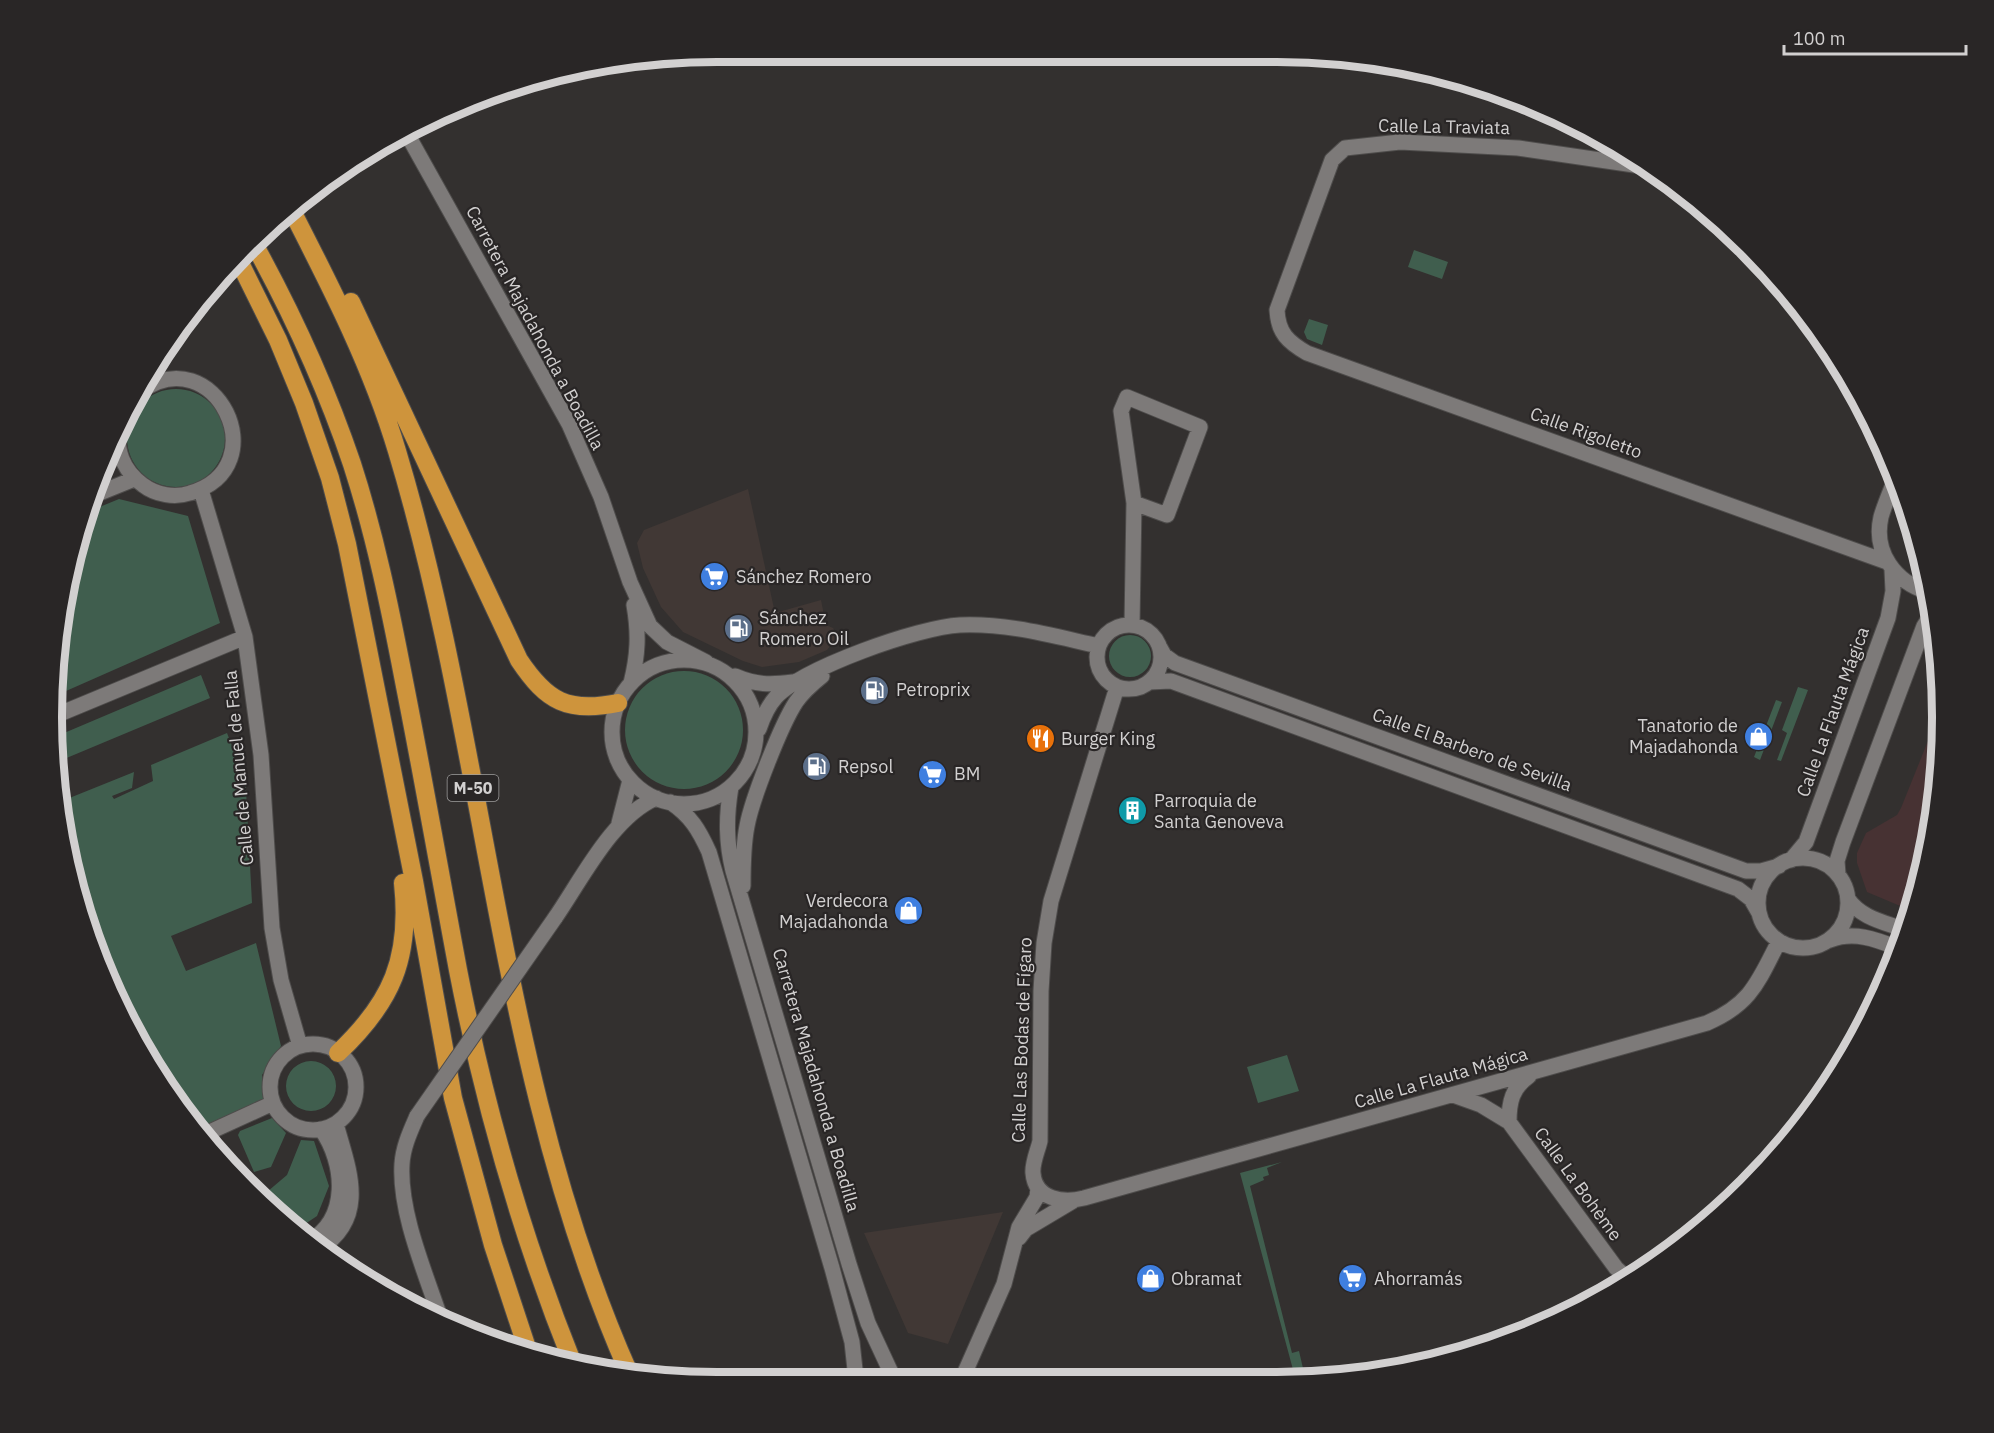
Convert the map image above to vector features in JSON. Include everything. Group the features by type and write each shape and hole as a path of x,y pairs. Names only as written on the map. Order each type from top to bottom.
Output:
{"highway":[{"path":"302,210 384,370 519,660 535,684 565,703 591,707 618,703"},
{"name":"M-50","path":"295,216 352,335 397,450 436,599 529,1069 564,1199 594,1288 626,1365"},
{"name":"M-50","path":"257,249 292,314 327,395 352,466 392,617 459,971 484,1088 513,1196 569,1354"},
{"path":"241,266 291,371 330,478 347,544 456,1110 493,1245 526,1343"},
{"path":"338,1053 366,1026 383,1001 403,949 406,912 381,721"}],"street":[{"name":"Carretera Majadahonda a Boadilla","path":"409,138 569,424 601,497 630,582 650,627 667,642 706,662"},
{"name":"Calle La Traviata","path":"1280,329 1277,310 1332,160 1345,148 1401,142 1518,148 1631,165"},
{"name":"Calle Rigoletto","path":"1280,329 1292,344 1307,353 1856,551 1890,566 1920,589"},
{"path":"118,450 134,479 148,489 165,495 183,496 201,490 216,480 230,456 233,429 228,412 217,396 193,383 166,380 152,385"},
{"path":"1132,625 1134,503 1121,411 1127,397 1200,427 1167,515 1134,503"},
{"path":"101,492 134,479"},
{"path":"1856,551 1868,549 1880,536 1881,517 1892,489"},
{"name":"Calle de Manuel de Falla","path":"201,490 245,637 261,755 272,928 282,980 300,1046"},
{"name":"Calle La Flauta Mágica","path":"1785,863 1806,842 1888,618 1893,591 1890,566 1880,536"},
{"name":"Carretera Majadahonda a Boadilla","path":"630,582 639,634 638,657 631,683"},
{"path":"1838,874 1841,849 1926,623"},
{"path":"663,800 630,780 619,762 613,743 613,722 618,703 631,683 646,670 665,662 686,659 706,662 752,684 768,686 796,681 843,660 910,636 958,625 1009,626 1099,646"},
{"path":"1149,682 1160,666 1160,646 1149,632 1132,625 1112,630 1099,646 1097,656 1102,675 1118,687 1134,689 1149,682 1171,681 1738,889 1751,899 1770,934 1779,941 1803,948 1845,934 1873,938 1891,945"},
{"path":"62,713 245,637"},
{"name":"Calle El Barbero de Sevilla","path":"1160,646 1164,655 1175,663 1746,871 1761,871 1785,863"},
{"path":"742,901 747,823 789,712 808,687 843,660"},
{"path":"726,672 744,690 754,711 757,735"},
{"path":"438,1309 409,1218 402,1183 402,1163 407,1139 417,1116 617,827 641,804 663,800 692,803 713,798 731,787 744,772 753,754 765,711 777,696 796,681"},
{"name":"Calle Las Bodas de Fígaro","path":"965,1372 1004,1284 1018,1227 1037,1197 1038,1188 1033,1171 1040,1141 1044,943 1052,901 1118,687"},
{"path":"617,827 630,780"},
{"name":"Carretera Majadahonda a Boadilla","path":"731,787 726,815 727,846 742,901 849,1264 868,1323 891,1372"},
{"name":"Carretera Majadahonda a Boadilla","path":"663,800 686,813 697,826 709,852 832,1269 852,1342 855,1372"},
{"path":"1759,913 1762,886 1768,875 1785,863 1816,860 1838,874 1845,886 1848,899 1855,909 1898,927"},
{"path":"1828,941 1844,923 1848,899"},
{"name":"Calle La Flauta Mágica","path":"1076,1200 1707,1023 1731,1013 1755,988 1779,941"},
{"path":"314,1044 338,1053 348,1063 354,1075 356,1089 349,1108 336,1124 321,1130 296,1127 287,1122 275,1106 270,1092 271,1077 277,1064 287,1053 300,1046 314,1044"},
{"name":"Calle La Bohème","path":"1509,1122 1509,1102 1518,1084 1534,1072"},
{"name":"Calle La Bohème","path":"1454,1095 1481,1105 1509,1122 1619,1275"},
{"path":"212,1133 275,1106"},
{"path":"327,1242 340,1230 352,1199 348,1160 336,1124"},
{"path":"316,1234 329,1222 338,1201 340,1186 338,1164 321,1130"},
{"path":"1038,1188 1046,1196 1060,1201 1076,1200"},
{"name":"Calle Las Bodas de Fígaro","path":"1015,1244 1026,1229 1076,1200"}],"shaded area":[{"path":"748,489 775,613 821,600 826,625 833,628 838,636 827,650 799,662 762,667 743,661 683,632 661,607 643,568 637,543 644,530"},
{"path":"1932,732 1927,802 1920,844 1904,907 1867,892 1857,863 1857,853 1866,833 1897,815"},
{"path":"1003,1212 948,1344 908,1333 864,1233"}],"green space":[{"path":"1414,250 1448,262 1442,279 1408,267"},
{"path":"1309,319 1328,325 1322,345 1307,339 1304,332"},
{"path":"176,389 195,392 211,403 222,419 224,428 222,457 211,473 195,484 176,487 157,484 141,473 130,457 128,429 142,402 157,392"},
{"path":"119,499 188,516 220,623 63,693 67,631 74,589 95,509"},
{"path":"1130,635 1138,636 1145,641 1150,648 1150,664 1145,671 1138,676 1130,677 1122,676 1115,671 1110,664 1109,656 1110,648 1115,641 1122,636"},
{"path":"684,671 707,675 726,688 739,707 743,730 739,753 726,772 707,785 684,789 661,785 642,772 629,753 625,730 629,707 642,688 661,675"},
{"path":"201,675 210,698 63,759 62,734"},
{"path":"1798,687 1808,690 1781,761 1777,760 1787,733 1782,730"},
{"path":"1776,700 1782,702 1760,760 1754,757"},
{"path":"227,733 232,746 236,744 244,752 252,903 171,936 186,971 256,943 281,1046 262,1075 264,1103 207,1127 149,1044 111,967 84,886 67,802 67,799 134,772 132,788 112,796 114,799 153,781 151,765"},
{"path":"1287,1055 1299,1091 1258,1103 1247,1067"},
{"path":"316,1061 329,1068 335,1076 335,1096 329,1104 321,1110 306,1111 293,1104 287,1096 286,1081 293,1068 301,1062"},
{"path":"272,1118 286,1133 271,1167 254,1172 238,1135 240,1131"},
{"path":"301,1140 314,1141 329,1186 317,1216 304,1225 267,1192 287,1175"},
{"path":"1282,1162 1267,1168 1269,1175 1263,1177 1264,1180 1250,1186 1292,1353 1299,1351 1304,1371 1293,1371 1240,1173"}],"place":[{"name":"Sánchez Romero","path":"715,577"},
{"name":"Sánchez Romero Oil","path":"738,628"},
{"name":"Petroprix","path":"875,690"},
{"name":"Tanatorio de Majadahonda","path":"1759,736"},
{"name":"Burger King","path":"1040,739"},
{"name":"Repsol","path":"817,767"},
{"name":"BM","path":"933,774"},
{"name":"Parroquia de Santa Genoveva","path":"1133,811"},
{"name":"Verdecora Majadahonda","path":"909,911"},
{"name":"Obramat","path":"1150,1279"},
{"name":"Ahorramás","path":"1353,1279"}]}
